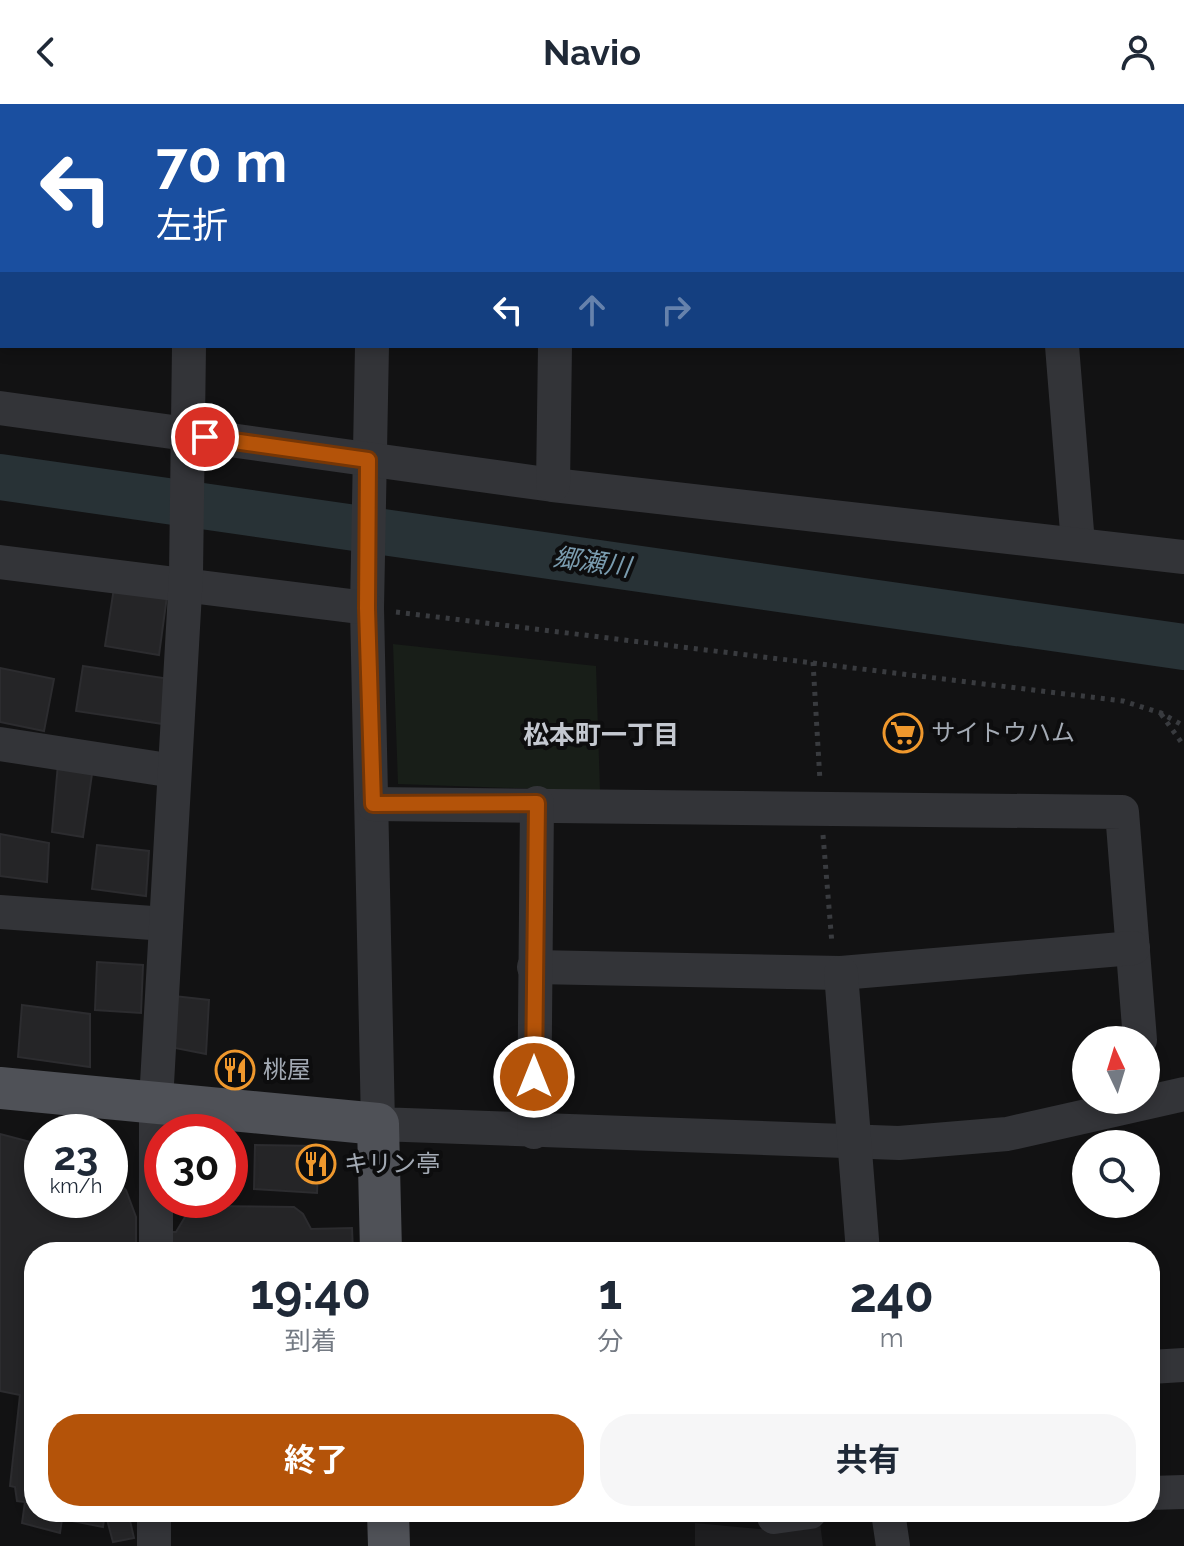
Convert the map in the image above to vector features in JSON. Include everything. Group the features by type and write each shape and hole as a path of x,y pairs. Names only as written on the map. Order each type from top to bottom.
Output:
{"main road":[{"path":"0,1088 378,1124 381,1242"},
{"path":"388,1522 389,1546"}],"street":[{"path":"156,1242 156,1101 185,581 189,348"},
{"path":"372,348 367,608 378,1124 899,1143 1007,1134 1093,1114"},
{"path":"553,485 555,348"},
{"path":"1062,348 1078,544"},
{"path":"0,408 188,440 1184,557"},
{"path":"0,562 185,581 367,608"},
{"path":"0,744 174,771"},
{"path":"373,804 537,803 1122,812 1139,1026"},
{"path":"534,1132 537,803"},
{"path":"0,912 166,924"},
{"path":"534,967 838,972 1133,948"},
{"path":"838,972 862,1242"},
{"path":"1160,1099 1184,1094"},
{"path":"1160,1366 1184,1365"},
{"path":"1160,1493 1184,1492"},
{"path":"154,1522 154,1546"},
{"path":"889,1522 893,1546"}],"path":[{"path":"367,608 1123,701 1161,713 1184,726"},
{"path":"813,662 821,807 838,972"},
{"path":"1161,713 1184,746"}],"shaded area":[{"path":"393,644 596,666 600,791 398,784"},
{"path":"695,1523 759,1529 820,1523 823,1546 695,1546"}],"building":[{"path":"114,588 167,596 159,655 105,646"},
{"path":"83,666 170,679 163,724 76,711"},
{"path":"0,668 54,679 44,731 0,722"},
{"path":"58,764 93,767 83,837 52,832"},
{"path":"0,834 49,843 47,882 0,876"},
{"path":"97,845 149,851 146,896 92,889"},
{"path":"97,962 143,965 141,1013 95,1010"},
{"path":"174,996 209,1000 206,1054 175,1048"},
{"path":"22,1005 90,1014 90,1067 18,1057"},
{"path":"0,1134 24,1140 24,1218 128,1218 128,1195 136,1217 136,1242 24,1242 24,1502 17,1501 15,1487 10,1486 20,1395 0,1391"},
{"path":"255,1145 319,1146 317,1193 254,1189"},
{"path":"248,1207 294,1207 303,1214 311,1229 352,1228 353,1242 160,1242 160,1232 176,1232 184,1218 248,1218"},
{"path":"24,1509 24,1522 62,1522 60,1533 22,1523"},
{"path":"77,1522 104,1522 103,1527"},
{"path":"108,1522 130,1522 134,1538 113,1542"}],"waterway":[{"name":"郷瀬川","path":"0,477 1184,647"}],"place":[{"name":"サイトウハム","path":"903,733"},
{"name":"桃屋","path":"235,1070"},
{"name":"キリン亭","path":"316,1164"}],"district":[{"name":"松本町一丁目","path":"601,735"}],"route":[{"path":"205,437 368,460 367,608 373,804 537,803 534,1077"}]}
